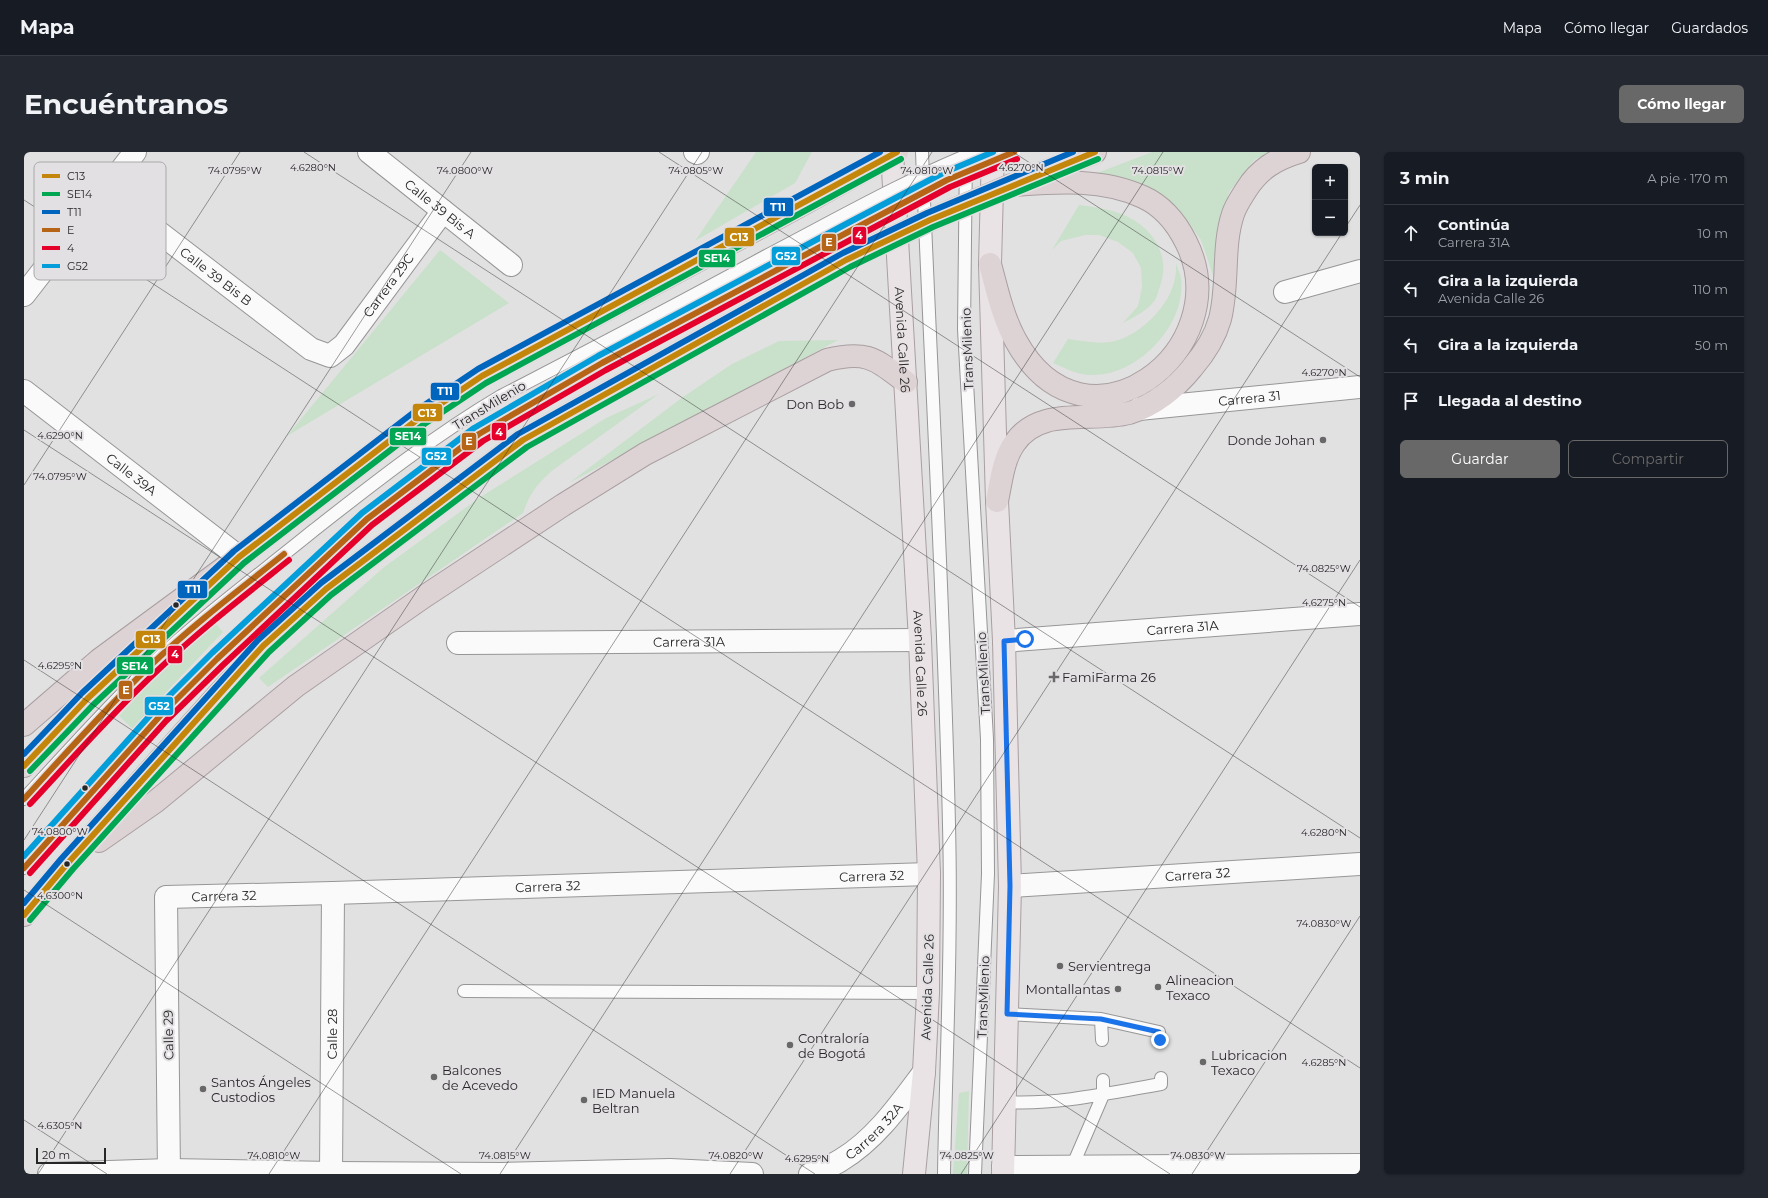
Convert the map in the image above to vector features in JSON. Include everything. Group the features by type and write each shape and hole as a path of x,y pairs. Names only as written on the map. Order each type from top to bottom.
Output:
{"highway":[{"path":"24,725 64,688 99,660 239,557 418,419 482,376 794,209 897,152"},
{"path":"24,915 67,864 216,697 269,641 326,589 523,440 846,260 930,220 1095,152"},
{"path":"997,501 1004,467 1010,450 1022,433 1031,426 1049,420 1121,414 1139,409 1159,398 1176,385 1193,367 1209,344 1220,320 1223,303 1229,230 1239,201 1250,184 1266,167 1281,158 1298,152"},
{"path":"990,264 1006,318 1016,342 1038,371 1058,387 1066,392 1086,397 1109,396 1131,389 1143,383 1168,362 1186,335 1196,304 1197,279 1189,248 1180,230 1166,212 1155,204 1132,192 1109,186 1061,182 1012,185"},
{"path":"67,864 155,802 296,686 424,596 563,505 645,454 827,360 848,355 863,356 882,364 906,382"},
{"path":"24,766 98,688 239,557"}],"main road":[{"name":"Avenida Calle 26","path":"892,152 920,640 929,874 928,993 924,1072 914,1174"},
{"path":"993,152 990,264 997,501 1004,641 1010,886 1003,1171"}],"street":[{"path":"127,162 135,152"},
{"name":"Calle 39 Bis A","path":"369,152 511,265"},
{"name":"Carrera 29C","path":"330,356 344,345 443,211"},
{"name":"Calle 39 Bis B","path":"166,238 311,349 330,356"},
{"path":"1285,292 1360,270"},
{"path":"24,295 36,280"},
{"name":"Carrera 31","path":"1139,409 1360,387"},
{"name":"Calle 39A","path":"24,391 239,557"},
{"name":"Carrera 31A","path":"1004,641 1360,614"},
{"name":"Carrera 31A","path":"458,644 920,640"},
{"name":"Carrera 32","path":"1010,886 1360,864"},
{"name":"Carrera 32","path":"166,897 929,874"},
{"name":"Calle 28","path":"331,1174 333,893"},
{"name":"Calle 29","path":"166,897 169,1172"},
{"name":"Carrera 32A","path":"810,1174 840,1161 865,1143 895,1110 924,1072"},
{"path":"1003,1171 1072,1167 1360,1165"},
{"path":"49,1174 169,1172 331,1174 670,1172 752,1174"}],"lane":[{"path":"922,152 943,625 949,827 949,1017 944,1174"},
{"name":"TransMilenio","path":"966,152 964,330 987,747 988,874 975,1174"},
{"name":"TransMilenio","path":"24,798 107,708 152,664 202,620 360,494 466,416 500,396 627,331 877,197 942,165 975,152"},
{"name":"TransMilenio","path":"24,868 160,716 217,659 366,520 479,434 602,363 940,184 1014,152"},
{"path":"464,991 928,993"},
{"path":"1007,1014 1101,1019 1159,1032 1160,1040"},
{"path":"1101,1019 1102,1040"},
{"path":"1005,1102 1024,1103 1103,1095 1161,1084 1161,1078"},
{"path":"1072,1167 1103,1095 1103,1080"},
{"path":"940,1174 944,1152"}],"green space":[{"path":"756,152 812,152 795,183 695,241"},
{"path":"1152,152 1272,152 1254,160 1229,192 1219,232 1214,278 1201,240 1188,222 1168,203 1092,175"},
{"path":"1079,205 1113,211 1135,221 1152,236 1162,255 1162,277 1156,299 1144,311 1123,323 1138,306 1142,287 1141,268 1133,253 1118,242 1099,235 1085,235 1061,241 1052,250"},
{"path":"440,250 509,303 287,436"},
{"path":"1176,263 1181,278 1181,296 1176,313 1167,330 1156,345 1141,358 1125,367 1108,373 1091,375 1076,373 1053,363 1068,339 1104,343 1115,341 1135,332 1144,325 1161,308 1167,299 1175,278"},
{"path":"838,340 569,483 683,397 732,364 779,341"},
{"path":"659,394 553,470 535,489 528,500 523,513 268,687 259,678 383,568 479,498 606,418"},
{"path":"216,624 223,632 171,687 134,730 119,716 159,672"},
{"path":"969,1091 967,1174 953,1174 959,1093"}],"transit line":[{"name":"T11","path":"24,754 82,693 234,551 414,412 478,369 880,152"},
{"name":"C13","path":"24,766 87,699 239,557 418,419 482,376 897,152"},
{"name":"G52","path":"24,856 154,711 212,653 362,513 474,428 598,356 846,224 943,173 993,152"},
{"name":"E","path":"24,868 160,716 217,659 367,519 479,434 602,363 850,231 947,180 1014,152"},
{"name":"T11","path":"24,903 61,859 258,640 321,583 518,434 843,253 927,213 1073,152"},
{"name":"C13","path":"24,915 67,864 263,646 326,589 523,440 846,260 930,220 1095,152"},
{"name":"SE14","path":"30,771 93,705 244,563 423,425 486,383 901,159"},
{"name":"4","path":"30,873 166,721 223,665 372,525 483,441 606,370 950,187 1017,159"},
{"name":"SE14","path":"30,920 73,869 269,652 331,595 527,447 850,267 933,227 1098,159"},
{"name":"E","path":"24,799 71,747 151,665 233,594 284,554"},
{"name":"4","path":"30,804 141,686 206,628 289,560"}],"place":[{"name":"Don Bob","path":"852,404"},
{"name":"Donde Johan","path":"1323,440"},
{"name":"FamiFarma 26","path":"1054,677"},
{"name":"Servientrega","path":"1060,966"},
{"name":"Alineacion Texaco","path":"1158,987"},
{"name":"Montallantas","path":"1118,989"},
{"name":"Contraloría de Bogotá","path":"790,1045"},
{"name":"Lubricacion Texaco","path":"1203,1062"},
{"name":"Balcones de Acevedo","path":"434,1077"},
{"name":"Santos Ángeles Custodios","path":"203,1089"},
{"name":"IED Manuela Beltran","path":"584,1100"}],"route":[{"path":"1025,639 1004,641 1010,886 1007,1014 1101,1019 1159,1032 1160,1040"}]}
